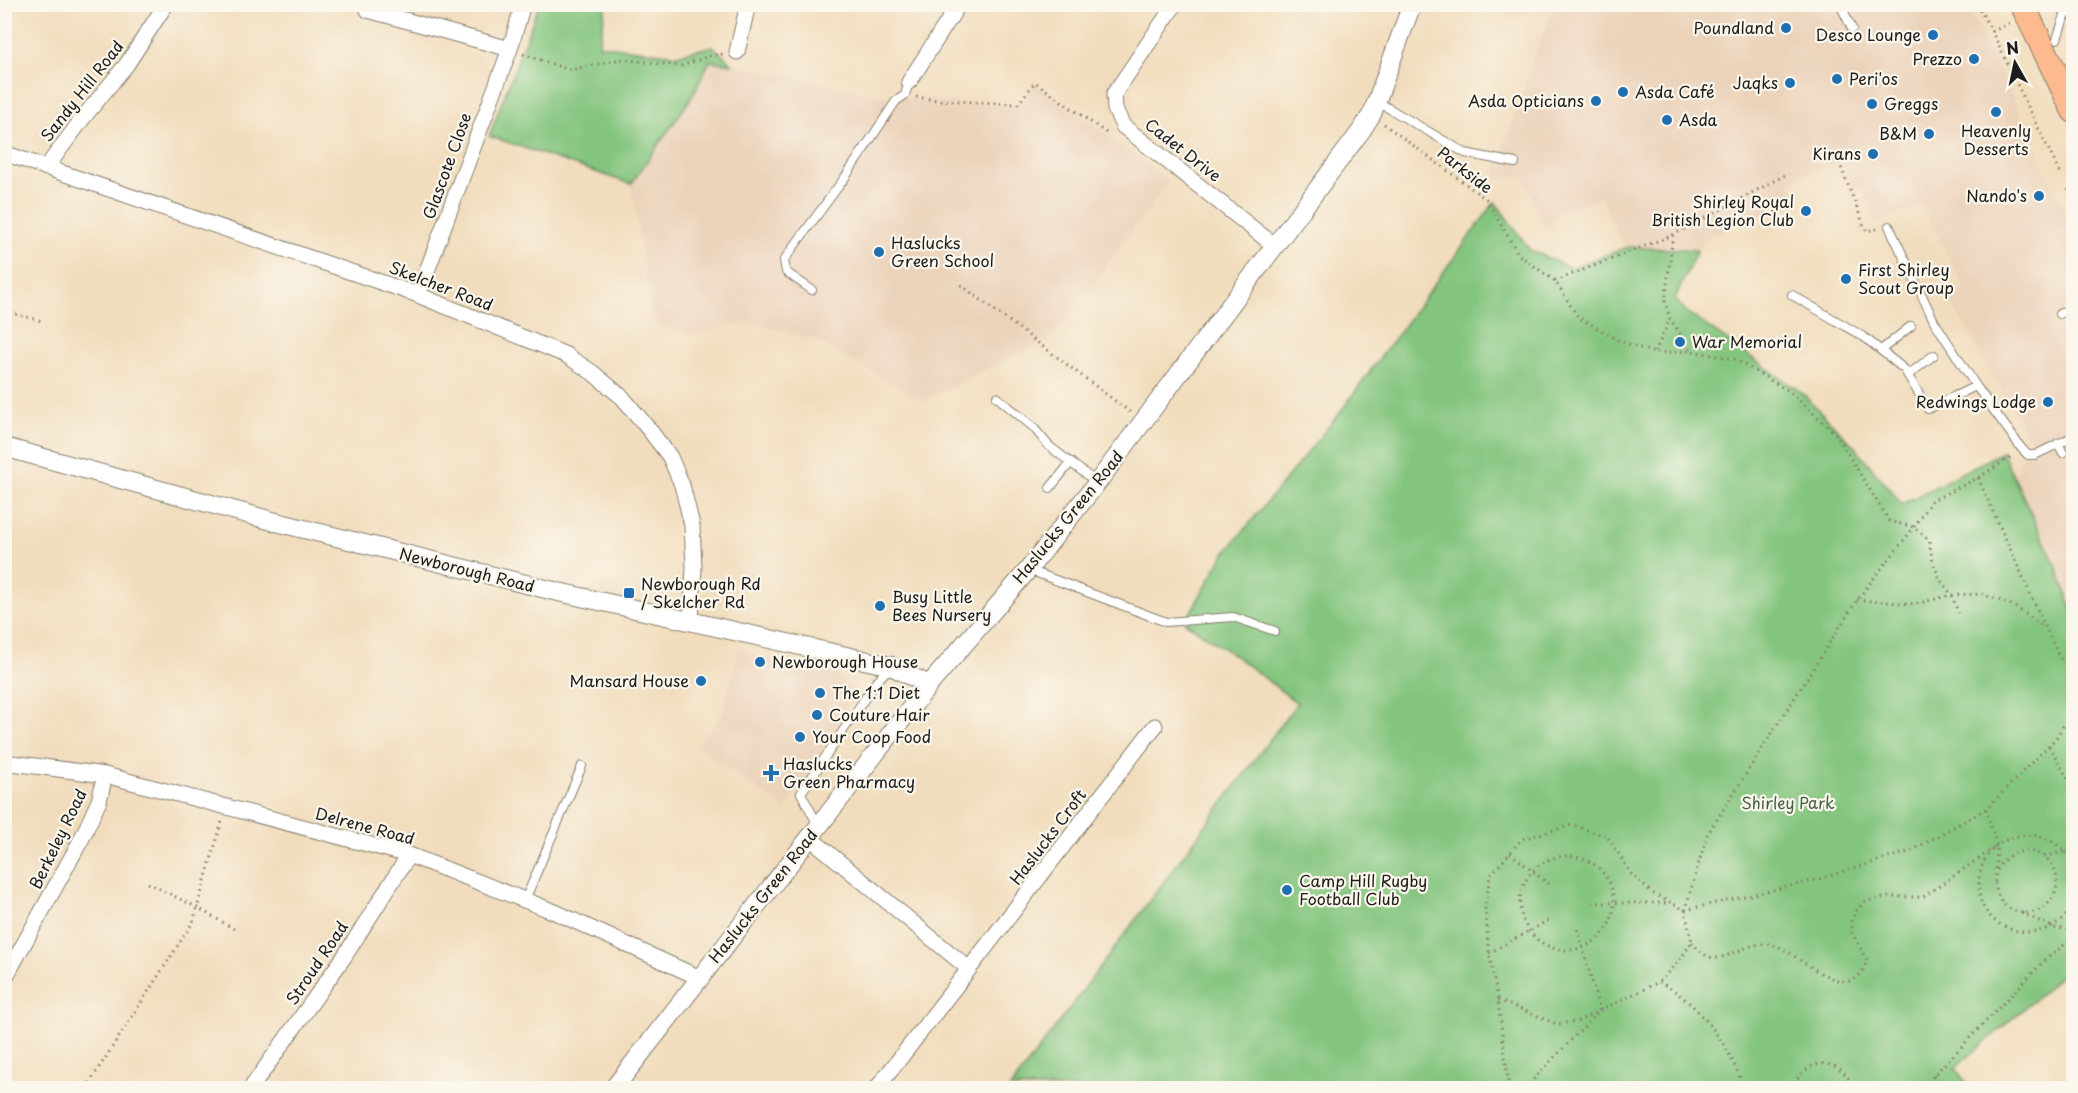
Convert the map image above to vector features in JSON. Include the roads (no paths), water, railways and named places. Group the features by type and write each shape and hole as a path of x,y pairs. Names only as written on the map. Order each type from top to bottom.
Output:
{"highway":[{"path":"2022,4 2073,111"},
{"path":"2040,4 2073,74"}],"street":[{"name":"Sandy Hill Road","path":"46,168 127,64 166,4"},
{"name":"Glascote Close","path":"418,295 510,49 523,4"},
{"path":"737,52 748,4"},
{"path":"907,89 959,4"},
{"name":"Cadet Drive","path":"1175,4 1114,94 1115,109 1124,126 1275,246"},
{"name":"Haslucks Green Road","path":"614,1089 929,685 1028,570 1097,483 1275,246 1374,108 1412,4"},
{"path":"368,10 510,49"},
{"name":"Skelcher Road","path":"4,153 418,295 566,355 593,373 623,398 670,457 682,485 692,525 694,556 691,620"},
{"name":"Newborough Road","path":"4,447 276,522 554,591 891,666 929,685"},
{"name":"Haslucks Croft","path":"877,1089 1155,726"},
{"name":"Delrene Road","path":"4,762 105,775 409,855 555,912 700,978"},
{"name":"Berkeley Road","path":"4,980 81,840 99,801 105,775"},
{"path":"813,831 969,969"},
{"name":"Stroud Road","path":"251,1089 344,957 409,855"}],"lane":[{"path":"1840,4 1852,29"},
{"path":"2057,39 2068,5"},
{"path":"2068,5 2073,18"},
{"path":"812,290 786,272 784,260 846,176 896,100 907,89"},
{"path":"1374,108 1465,153 1515,163"},
{"path":"1889,226 1934,321 1976,386 2022,449 2028,454 2035,454 2073,436"},
{"path":"1792,295 1864,336 1905,369 1928,409 1976,386"},
{"path":"2059,314 2073,307"},
{"path":"1881,350 1911,326"},
{"path":"1908,375 1934,355"},
{"path":"997,397 1033,427 1049,446 1097,483"},
{"path":"2058,443 2063,453"},
{"path":"1050,488 1071,462"},
{"path":"1028,570 1166,622 1233,617 1275,631"},
{"path":"813,831 801,793 876,682 891,666"},
{"path":"525,900 582,766"}],"place":[{"name":"Poundland","path":"1786,28"},
{"name":"Desco Lounge","path":"1933,35"},
{"name":"Prezzo","path":"1974,59"},
{"name":"Peri'os","path":"1837,79"},
{"name":"Jaqks","path":"1790,83"},
{"name":"Asda Café","path":"1623,92"},
{"name":"Asda Opticians","path":"1596,101"},
{"name":"Greggs","path":"1872,104"},
{"name":"Heavenly Desserts","path":"1996,112"},
{"name":"Asda","path":"1667,120"},
{"name":"B&M","path":"1929,134"},
{"name":"Kirans","path":"1873,154"},
{"name":"Nando's","path":"2039,196"},
{"name":"Shirley Royal British Legion Club","path":"1806,211"},
{"name":"Haslucks Green School","path":"879,252"},
{"name":"First Shirley Scout Group","path":"1846,279"},
{"name":"War Memorial","path":"1680,342"},
{"name":"Redwings Lodge","path":"2048,402"},
{"name":"Newborough Rd / Skelcher Rd","path":"629,593"},
{"name":"Busy Little Bees Nursery","path":"880,606"},
{"name":"Newborough House","path":"760,662"},
{"name":"Mansard House","path":"701,681"},
{"name":"The 1:1 Diet","path":"820,693"},
{"name":"Couture Hair","path":"817,715"},
{"name":"Your Coop Food","path":"800,737"},
{"name":"Haslucks Green Pharmacy","path":"771,773"},
{"name":"Camp Hill Rugby Football Club","path":"1287,890"}],"park label":[{"name":"Shirley Park","path":"1788,803"}]}
